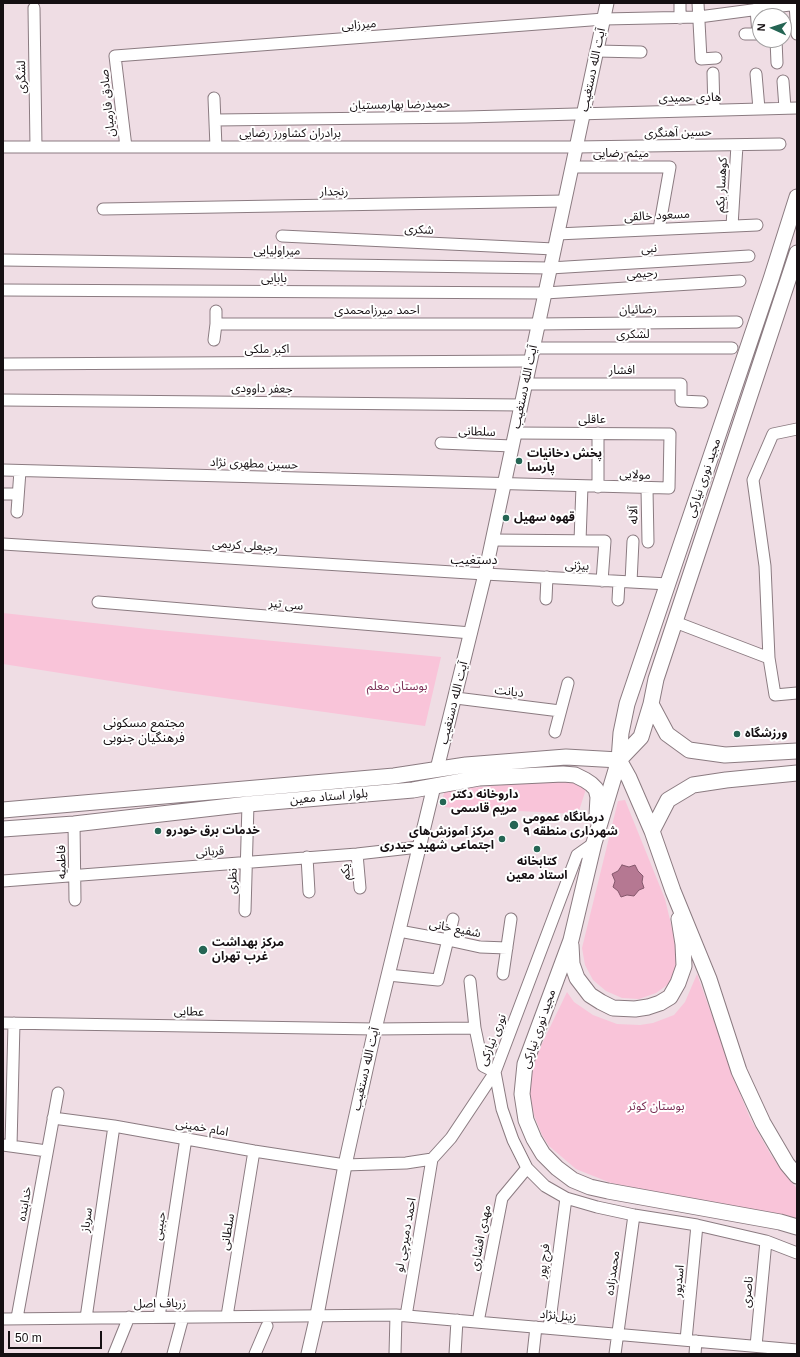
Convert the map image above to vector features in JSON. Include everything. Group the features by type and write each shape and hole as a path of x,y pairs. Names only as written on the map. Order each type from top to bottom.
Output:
{"main road":[{"name":"مجید نوری نیارکی","path":"797,197 771,279 627,704 621,733 619,760 594,843 570,940 525,1064 522,1094 526,1120 534,1139 544,1154 557,1168 573,1180 590,1186 640,1197 780,1222 797,1227"},
{"name":"مجید نوری نیارکی","path":"619,760 641,737 651,704 656,679 797,253"},
{"path":"651,704 666,734 688,750 724,755 797,751"},
{"path":"724,755 723,764 726,780"},
{"name":"بلوار استاد معین","path":"3,810 394,776 466,765 566,757 619,760"},
{"path":"619,760 629,778 652,831 673,891 709,979 739,1071 762,1123 787,1164 797,1176"},
{"name":"بلوار استاد معین","path":"3,829 74,824 248,804 401,792 479,778 563,774 575,775 591,784 596,789 598,806 594,843"},
{"path":"652,831 668,800 693,785 726,780 797,774"},
{"path":"570,940 572,964 577,978 590,994 601,1002 613,1008 635,1009 660,1003 670,996 678,983 684,966 683,944 673,891"}],"street":[{"name":"آیت الله دستغیب","path":"437,769 456,698 485,574 607,3"},
{"path":"680,3 680,18"},
{"path":"698,3 701,59 716,58"},
{"name":"میرزایی","path":"785,8 796,4"},
{"path":"796,4 797,34"},
{"name":"لشگری","path":"34,8 36,147"},
{"name":"میرزایی","path":"115,56 604,19 699,17 750,8"},
{"path":"745,34 758,34 750,8"},
{"path":"776,48 777,63"},
{"path":"597,51 641,52"},
{"name":"صادق فارمیان","path":"115,56 126,147"},
{"path":"713,73 714,110"},
{"path":"756,74 759,109"},
{"path":"783,81 785,108"},
{"path":"214,98 216,147"},
{"name":"هادی حمیدی","path":"583,114 797,108"},
{"name":"حمیدرضا بهارمستیان","path":"216,120 583,114"},
{"name":"حسین آهنگری","path":"576,147 780,144"},
{"name":"کوهسار یکم","path":"732,226 737,145"},
{"name":"برادران کشاورز رضایی","path":"3,147 576,147"},
{"name":"میثم رضایی","path":"572,167 670,167 659,229"},
{"name":"رنجدار","path":"103,209 565,201"},
{"name":"مسعود خالقی","path":"557,234 757,225"},
{"name":"شکری","path":"282,236 554,249"},
{"name":"نبی","path":"550,268 750,256"},
{"name":"میراولیایی","path":"3,260 550,268"},
{"name":"رحیمی","path":"545,293 740,281"},
{"name":"بابایی","path":"3,290 545,293"},
{"path":"214,340 216,311"},
{"name":"رضائیان","path":"538,324 737,322"},
{"name":"احمد میرزامحمدی","path":"216,324 538,324"},
{"name":"لشکری","path":"533,348 732,348"},
{"name":"اکبر ملکی","path":"3,364 530,361"},
{"name":"افشار","path":"525,384 681,384 681,401 702,402"},
{"name":"جعفر داوودی","path":"3,400 521,405"},
{"path":"797,429 773,434 753,480 765,566 769,658 775,695 797,693"},
{"name":"عاقلی","path":"515,433 670,434 669,488"},
{"path":"598,433 598,487"},
{"name":"سلطانی","path":"441,443 512,446"},
{"name":"حسین مطهری نژاد","path":"3,470 504,484"},
{"path":"17,512 20,471"},
{"name":"مولایی","path":"504,484 647,489 669,488"},
{"path":"580,541 582,486"},
{"name":"آلاله","path":"647,489 648,542"},
{"path":"3,494 18,494"},
{"path":"492,540 605,541 602,581"},
{"path":"631,582 633,541"},
{"name":"رجبعلی کریمی","path":"3,544 485,574"},
{"name":"بیژنی","path":"485,574 668,584"},
{"path":"546,599 547,577"},
{"path":"618,600 619,582"},
{"name":"سی تیر","path":"98,602 471,633"},
{"path":"675,622 769,658"},
{"path":"554,732 568,683"},
{"name":"دیانت","path":"456,698 560,711"},
{"name":"آیت الله دستغیب","path":"308,1354 317,1315 345,1165 375,1029 434,786"},
{"name":"نظری","path":"245,911 248,804"},
{"name":"فاطمیه","path":"74,824 76,876 75,900"},
{"name":"نوری نیارکی","path":"432,1159 451,1138 495,1072 577,855 594,843"},
{"name":"قربانی","path":"3,881 357,854 419,847"},
{"name":"یکم","path":"357,854 360,888"},
{"path":"308,857 309,892"},
{"path":"388,975 438,980 452,919"},
{"path":"502,974 511,919"},
{"name":"شفیع خانی","path":"398,931 448,940 480,948 507,948"},
{"path":"470,981 475,1028 483,1066 495,1072 502,1109 513,1140 527,1168 545,1186 566,1198 597,1207 634,1215 697,1225 766,1241 797,1253"},
{"path":"9,1023 7,1145 47,1151"},
{"name":"عطایی","path":"9,1023 375,1029 475,1028"},
{"name":"خدابنده","path":"17,1318 58,1093"},
{"name":"امام خمینی","path":"54,1118 114,1126 254,1151 345,1165"},
{"name":"سرباز","path":"86,1318 114,1126"},
{"name":"حبیبی","path":"159,1317 186,1138"},
{"name":"سلطانی","path":"227,1316 254,1151"},
{"path":"345,1165 406,1163 432,1159"},
{"name":"احمد دمیرچی لو","path":"394,1354 432,1159"},
{"name":"مهدی افشاری","path":"478,1322 502,1198 527,1168"},
{"name":"فرج پور","path":"549,1328 566,1198"},
{"name":"محمدزاده","path":"615,1354 634,1215"},
{"name":"اسدپور","path":"695,1354 691,1341 697,1225"},
{"name":"ناصری","path":"756,1346 766,1241"},
{"name":"زرباف اصل","path":"3,1319 317,1315"},
{"name":"زینل‌نژاد","path":"317,1315 401,1315 797,1350"},
{"path":"114,1354 129,1317"},
{"path":"173,1354 183,1317"},
{"path":"455,1354 457,1320"},
{"path":"255,1354 267,1326"},
{"path":"533,1354 536,1327"}],"green space":[{"name":"بوستان معلم","path":"3,613 148,629 441,657 425,726 174,691 3,664"},
{"path":"574,779 586,789 578,814 440,807 445,790"},
{"path":"625,800 665,899 675,941 676,970 670,983 656,993 639,999 622,998 606,991 593,980 585,965 582,948 618,801"},
{"name":"بوستان کوثر","path":"697,974 750,1118 771,1155 797,1189 797,1223 698,1200 611,1183 576,1169 549,1146 542,1135 534,1115 531,1101 529,1088 530,1072 567,992 574,1002 593,1015 617,1024 640,1025 653,1023 674,1015 685,1002"}],"shaded area":[{"path":"622,865 629,867 635,865 643,876 642,882 644,888 639,890 634,896 627,895 621,897 618,891 613,887 615,881 612,874 618,871"}],"place":[{"name":"پخش دخانیات پارسا","path":"519,461"},
{"name":"قهوه سهیل","path":"506,518"},
{"name":"ورزشگاه","path":"737,734"},
{"name":"داروخانه دکتر مریم قاسمی","path":"443,802"},
{"name":"درمانگاه عمومی شهرداری منطقه ۹","path":"514,825"},
{"name":"خدمات برق خودرو","path":"158,831"},
{"name":"مرکز آموزش‌های اجتماعی شهید حیدری","path":"502,839"},
{"name":"کتابخانه استاد معین","path":"537,849"},
{"name":"مرکز بهداشت غرب تهران","path":"203,950"}],"district":[{"name":"دستغیب","path":"474,560"},
{"name":"مجتمع مسکونی فرهنگیان جنوبی","path":"144,730"}]}
